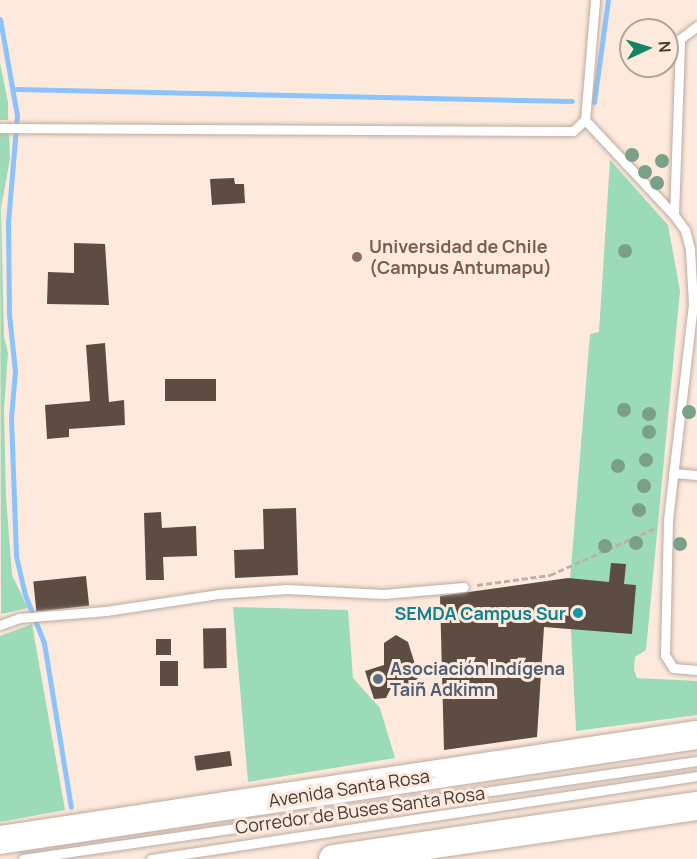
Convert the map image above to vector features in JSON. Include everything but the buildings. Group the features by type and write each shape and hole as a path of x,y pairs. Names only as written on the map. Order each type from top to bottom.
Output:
{"main road":[{"name":"Avenida Santa Rosa","path":"0,840 697,735"},
{"path":"333,859 464,846 697,806"}],"lane":[{"path":"0,129 573,131 585,120 595,0"},
{"path":"674,214 680,39 697,26"},
{"path":"585,120 656,200 674,214 685,230 690,249 693,304 668,521 665,655 674,668 697,670"},
{"path":"673,473 697,475"},
{"path":"0,625 19,618 44,617 229,593 287,589 382,594 464,587"},
{"name":"Corredor de Buses Santa Rosa","path":"23,859 697,760"},
{"name":"Corredor de Buses Santa Rosa","path":"151,859 697,776"}],"path":[{"path":"464,587 550,575 610,551 668,521"}],"green space":[{"path":"0,63 8,102 8,120 0,120"},
{"path":"0,134 9,134 10,159 1,208 4,337 8,353 4,409 6,497 12,575 28,608 1,614"},
{"path":"610,160 668,225 680,291 646,650 635,657 634,670 637,678 697,681 697,715 576,731 569,592 590,334 599,332"},
{"path":"233,607 348,610 353,678 380,708 395,758 248,782"},
{"path":"32,624 65,810 0,822 0,636"}],"waterway":[{"path":"594,102 608,0"},
{"path":"0,19 17,115 8,222 9,314 15,371 11,418 16,556 24,592 44,643 71,807"},
{"path":"16,89 572,101"}],"place":[{"name":"Universidad de Chile (Campus Antumapu)","path":"357,257"},
{"name":"SEMDA Campus Sur","path":"578,613"},
{"name":"Asociación Indígena Taiñ Adkimn","path":"378,679"}]}
